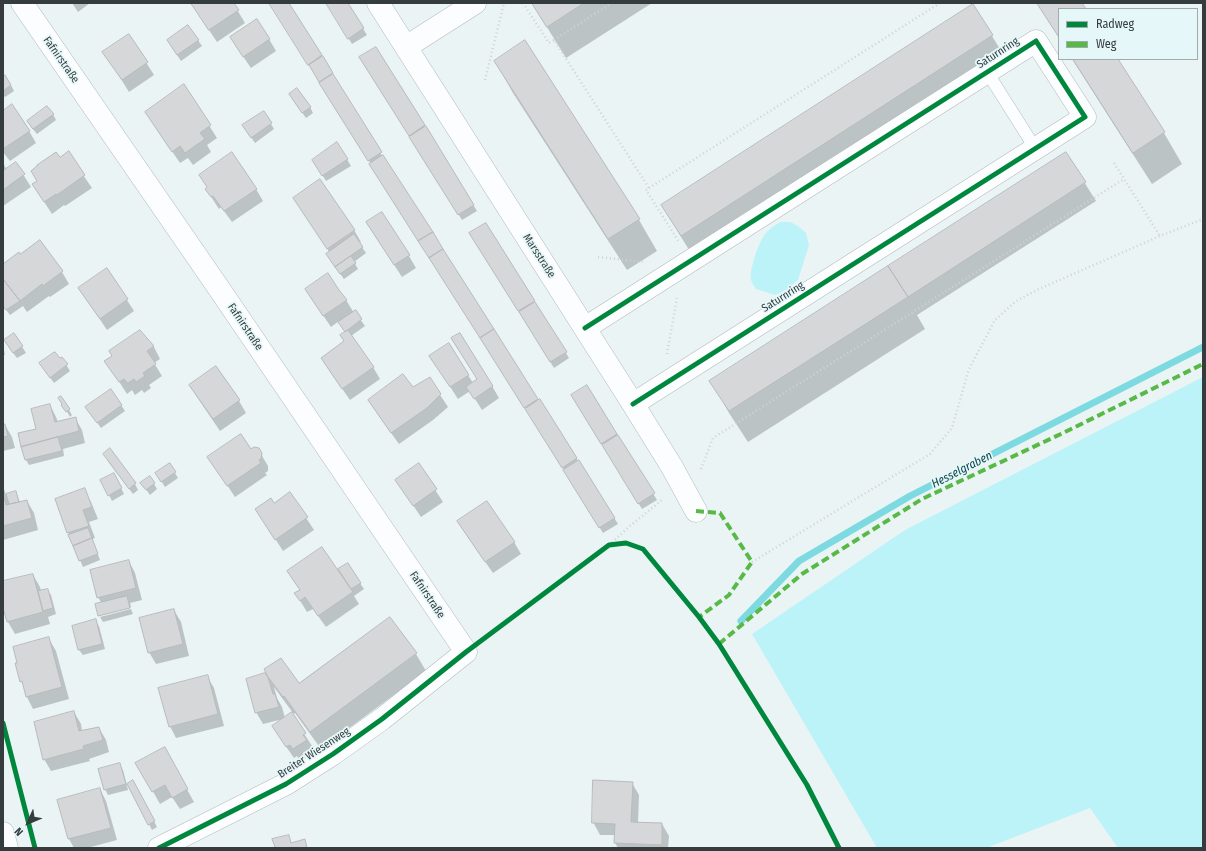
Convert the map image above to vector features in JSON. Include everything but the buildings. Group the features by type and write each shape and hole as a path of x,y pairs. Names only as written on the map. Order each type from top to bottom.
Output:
{"street":[{"name":"Fafnirstraße","path":"22,3 220,290 466,652"},
{"name":"Marsstraße","path":"378,3 633,404 696,511"},
{"path":"406,47 475,3"},
{"name":"Saturnring","path":"584,328 1036,41 1084,117 633,404"},
{"name":"Breiter Wiesenweg","path":"160,848 286,784 333,754 382,719 466,652"},
{"path":"3,833 7,848"}],"lane":[{"path":"987,72 1035,148"}],"path":[{"path":"485,80 504,3"},
{"path":"523,3 549,43 612,3"},
{"path":"666,355 686,263 646,190 940,3"},
{"path":"554,40 649,188"},
{"path":"1114,163 1160,236"},
{"path":"609,545 668,494 683,487 698,476 713,438 1124,179"},
{"path":"752,562 930,454 952,428 969,369 995,320 1016,301 1039,289 1160,236 1203,219"},
{"path":"598,257 686,263"}],"shaded area":[{"path":"781,222 790,222 798,226 806,233 809,245 798,280 786,290 775,295 756,289 751,281 751,276 755,256 760,242 771,228"},
{"path":"1203,377 1203,848 1118,848 1090,808 986,848 877,848 752,634 905,530"}],"waterway":[{"name":"Hesselgraben","path":"741,621 799,561 910,496 1203,347"}],"marked path":[{"path":"719,644 802,574 922,499 1063,433 1203,364"},
{"path":"696,511 720,513 752,562 729,595 699,617"}],"cycle path":[{"path":"585,328 1036,41 1085,117 633,404"},
{"path":"159,848 286,784 333,754 382,719 466,652 609,545 626,543 643,549 699,617 719,644 807,785 839,848"},
{"path":"3,723 35,848"}]}
